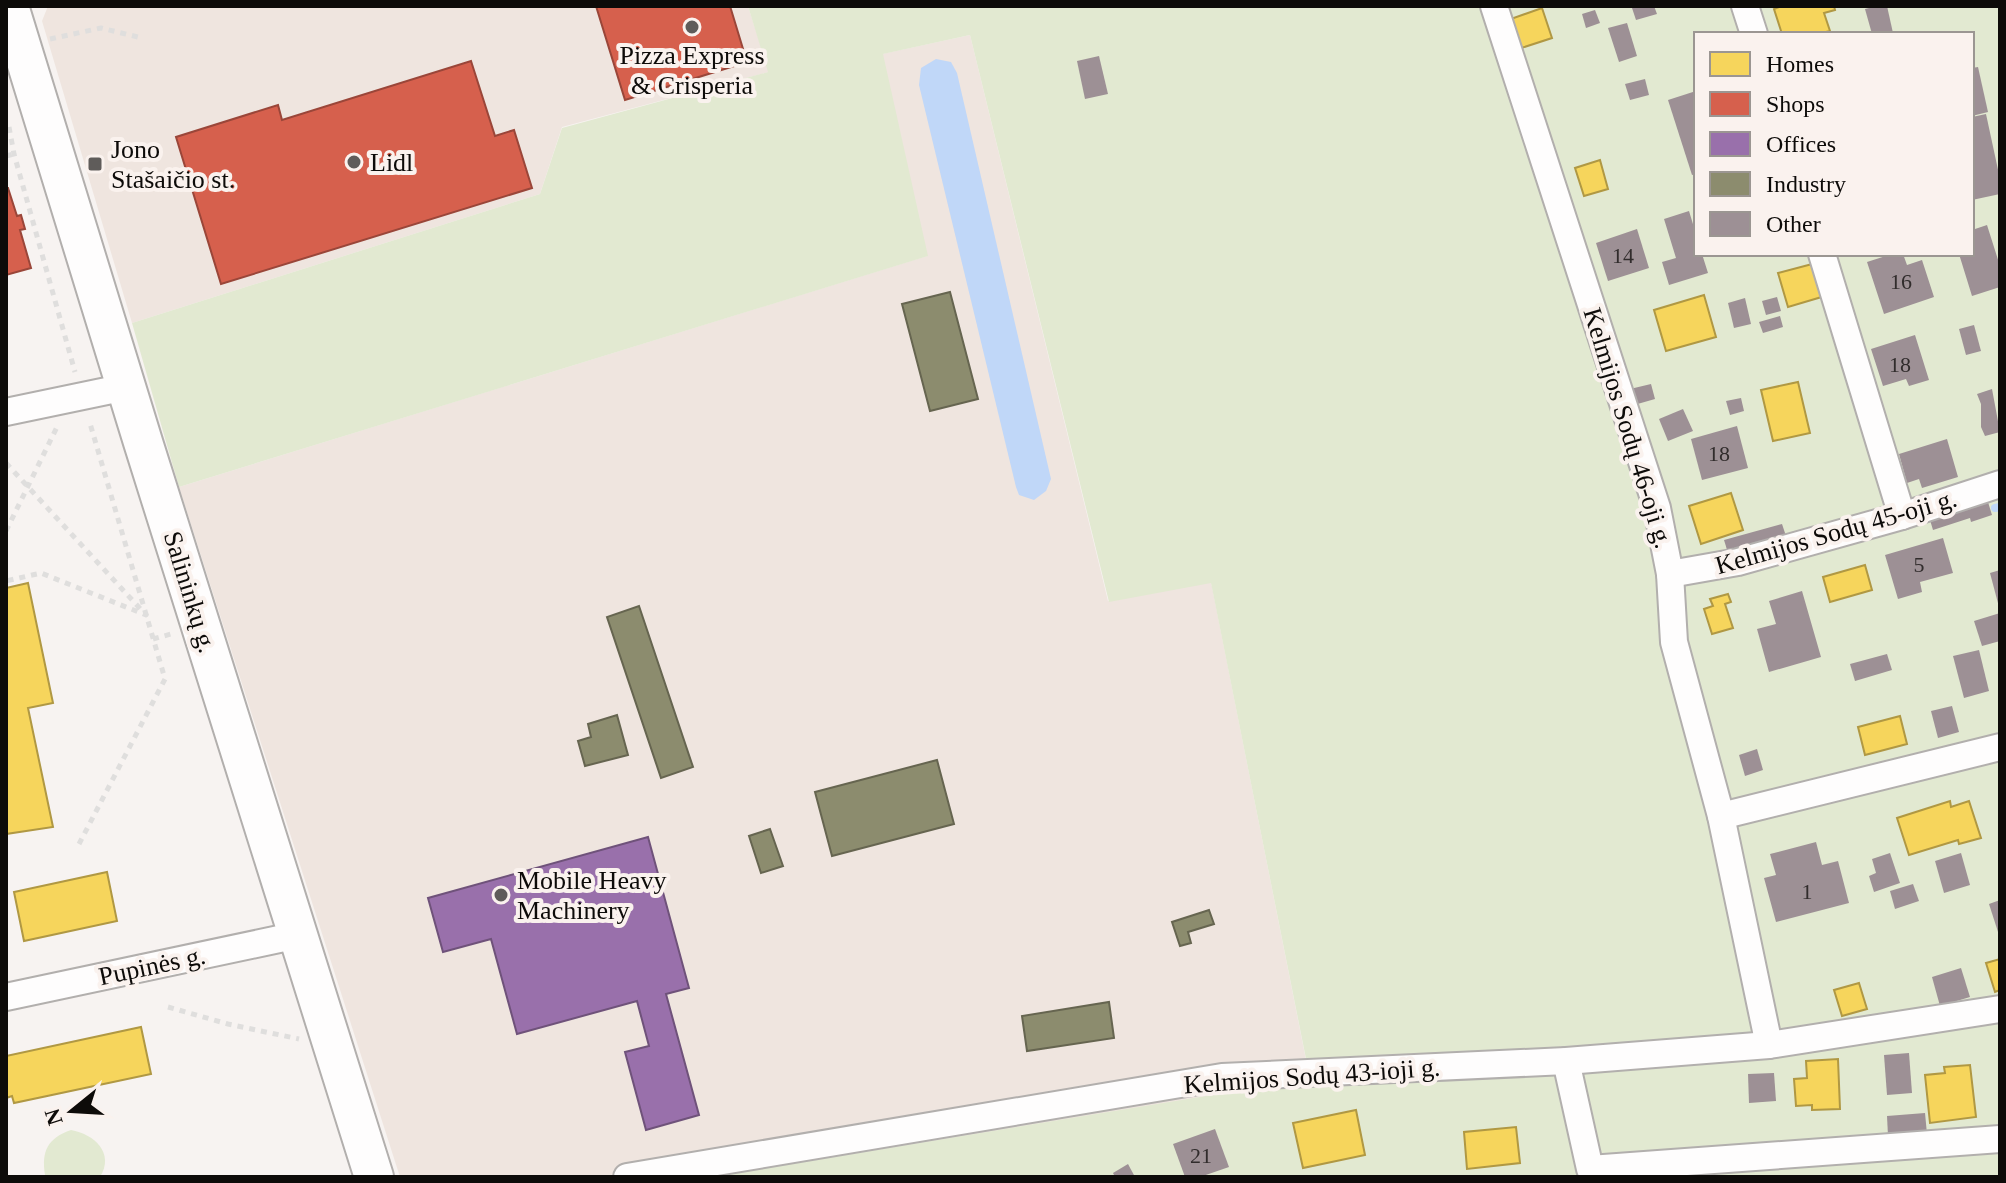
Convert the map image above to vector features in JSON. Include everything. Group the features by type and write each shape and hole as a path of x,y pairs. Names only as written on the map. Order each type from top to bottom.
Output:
{"main road":[{"name":"Salininkų g.","path":"9,6 374,1177"}],"street":[{"name":"Kelmijos Sodų 46-oji g.","path":"1494,6 1657,508 1670,574 1674,642 1721,816 1769,1045"},
{"path":"1745,6 1753,32"},
{"path":"1823,256 1902,516"},
{"path":"6,412 126,387"},
{"name":"Kelmijos Sodų 45-oji g.","path":"1670,574 1738,562 1902,516 2000,484"},
{"path":"1721,816 2000,747"},
{"name":"Pupinės g.","path":"6,997 298,935"},
{"name":"Kelmijos Sodų 43-ioji g.","path":"627,1177 1222,1077 1566,1061 1769,1045 2000,1009"},
{"path":"1566,1061 1590,1173 2000,1139"}],"path":[{"path":"22,45 101,28 142,38"},
{"path":"10,128 76,398 165,679 79,844"},
{"path":"6,156 14,154"},
{"path":"6,531 76,398"},
{"path":"6,463 146,615"},
{"path":"6,581 41,573 146,615"},
{"path":"168,1007 228,1024 307,1040 337,1058"}],"shaded area":[{"path":"48,6 748,6 769,72 562,127 540,194 132,323 42,21"},
{"path":"970,35 1108,601 1211,582 1310,1080 711,1177 400,1177 179,487 927,256 882,54"}],"green space":[{"path":"748,6 2000,6 2000,1177 711,1177 1310,1079 1211,583 1109,602 970,35 883,54 928,256 179,487 132,323 540,194 562,128 768,72"},
{"path":"71,1130 87,1136 100,1146 105,1160 100,1177 45,1175 44,1159 48,1146"}],"water":[{"path":"936,59 951,62 957,73 1051,479 1046,491 1034,500 1019,495 1016,487 919,85 921,68"}],"building: Homes":[{"path":"1782,6 1834,6 1835,10 1824,13 1830,31 1781,32 1774,9"},
{"path":"1542,8 1552,38 1515,50 1505,21"},
{"path":"1600,160 1608,189 1584,196 1575,168"},
{"path":"1816,263 1825,296 1788,307 1778,273"},
{"path":"1704,295 1716,337 1666,351 1654,310"},
{"path":"1798,382 1810,433 1773,441 1761,390"},
{"path":"1731,493 1743,530 1701,544 1689,506"},
{"path":"1865,565 1872,590 1830,602 1823,577"},
{"path":"28,583 53,703 28,708 53,827 6,834 6,588"},
{"path":"1728,594 1731,602 1725,604 1733,628 1712,634 1704,609 1713,606 1710,599"},
{"path":"1900,716 1907,744 1865,755 1858,727"},
{"path":"1950,801 1951,807 1969,801 1981,838 1959,844 1958,840 1909,855 1897,818"},
{"path":"107,872 117,921 24,941 14,892"},
{"path":"2000,959 2000,990 1995,992 1986,963"},
{"path":"1859,983 1867,1009 1842,1016 1834,990"},
{"path":"141,1027 151,1074 14,1103 12,1096 6,1098 6,1056"},
{"path":"1838,1059 1840,1109 1812,1110 1812,1105 1796,1106 1794,1079 1807,1078 1806,1061"},
{"path":"1970,1065 1976,1117 1930,1123 1925,1075 1945,1073 1944,1067"},
{"path":"1356,1110 1365,1155 1303,1168 1293,1123"},
{"path":"1516,1127 1520,1163 1467,1169 1464,1132"}],"building: Shops":[{"path":"596,6 730,6 747,62 625,100"},
{"name":"Lidl","path":"471,61 495,136 514,130 532,188 221,284 176,137 278,105 282,120"},
{"path":"6,188 17,216 21,215 25,229 20,230 31,268 6,275"}],"building: Offices":[{"path":"648,837 689,988 666,994 699,1115 646,1130 625,1052 649,1046 637,1001 517,1034 491,939 443,952 428,898"}],"building: Industry":[{"path":"950,292 978,399 930,411 902,304"},
{"path":"639,606 693,767 661,778 607,617"},
{"path":"617,715 628,755 585,766 578,741 591,737 588,724"},
{"path":"937,760 954,824 832,856 815,792"},
{"path":"770,829 783,866 761,873 749,836"},
{"path":"1209,910 1214,924 1188,932 1191,943 1180,946 1172,922"},
{"path":"1109,1002 1114,1038 1027,1051 1022,1016"}],"building: Other":[{"path":"1654,6 1657,14 1636,20 1632,8"},
{"path":"1887,6 1893,32 1871,32 1865,9"},
{"path":"1595,10 1600,23 1586,28 1582,14"},
{"path":"1627,23 1637,56 1619,62 1608,28"},
{"path":"1099,56 1108,94 1085,99 1077,61"},
{"path":"1978,67 1988,112 1974,116 1974,68"},
{"path":"1645,79 1649,95 1630,100 1625,84"},
{"path":"1694,92 1694,174 1692,175 1668,100"},
{"path":"1986,114 2000,179 2000,194 1974,200 1974,117"},
{"path":"1689,211 1694,227 1694,256 1703,256 1708,273 1669,285 1662,262 1676,258 1664,219"},
{"path":"1987,225 2000,266 2000,287 1972,296 1960,256 1974,256 1974,229"},
{"path":"1637,229 1649,268 1608,281 1596,243"},
{"path":"1886,256 1904,256 1907,265 1922,260 1934,297 1884,314 1867,262"},
{"path":"1777,297 1781,311 1766,315 1762,301"},
{"path":"1745,298 1751,324 1734,328 1728,303"},
{"path":"1780,316 1783,327 1763,333 1759,322"},
{"path":"1974,325 1981,351 1966,355 1959,329"},
{"path":"1915,335 1929,380 1909,386 1906,379 1883,386 1871,349"},
{"path":"1651,384 1655,399 1634,405 1630,389"},
{"path":"1992,389 2000,432 1985,436 1977,394"},
{"path":"1741,398 1744,411 1730,415 1726,401"},
{"path":"1683,409 1693,431 1668,441 1659,419"},
{"path":"1737,426 1748,468 1702,480 1691,439"},
{"path":"1947,439 1958,477 1922,488 1919,479 1907,483 1899,454"},
{"path":"1988,502 1992,515 1971,522 1970,518 1933,530 1930,520"},
{"path":"1782,524 1786,536 1728,553 1724,540"},
{"path":"1943,538 1953,573 1920,582 1922,592 1898,599 1885,555"},
{"path":"2000,570 2000,606 1999,607 1990,573"},
{"path":"1802,591 1821,657 1769,672 1757,629 1776,624 1769,601"},
{"path":"2000,613 2000,641 1982,646 1974,621"},
{"path":"1979,650 1989,691 1964,698 1953,656"},
{"path":"1887,654 1892,670 1855,681 1850,664"},
{"path":"1952,706 1959,732 1938,738 1931,711"},
{"path":"1757,749 1763,770 1745,776 1739,755"},
{"path":"1816,842 1822,865 1838,861 1849,903 1776,922 1764,878 1776,875 1770,854"},
{"path":"1890,853 1900,883 1874,892 1869,876 1876,873 1872,859"},
{"path":"1961,853 1970,885 1944,893 1935,861"},
{"path":"1913,884 1919,901 1895,909 1890,891"},
{"path":"2000,900 2000,935 1999,935 1989,904"},
{"path":"1961,968 1970,997 1940,1006 1932,977"},
{"path":"1909,1053 1912,1093 1887,1095 1884,1055"},
{"path":"1774,1073 1776,1101 1749,1103 1748,1074"},
{"path":"1925,1113 1927,1134 1888,1136 1887,1116"},
{"path":"1215,1129 1229,1167 1200,1177 1185,1177 1173,1144"},
{"path":"1128,1164 1135,1177 1115,1177 1113,1173"}],"waterway":[{"path":"1995,508 2000,507"}],"place":[{"name":"Pizza Express & Crisperia","path":"692,27"},
{"name":"Lidl","path":"354,162"},
{"name":"Jono Stašaičio st.","path":"95,164"},
{"name":"Mobile Heavy Machinery","path":"501,895"}]}
